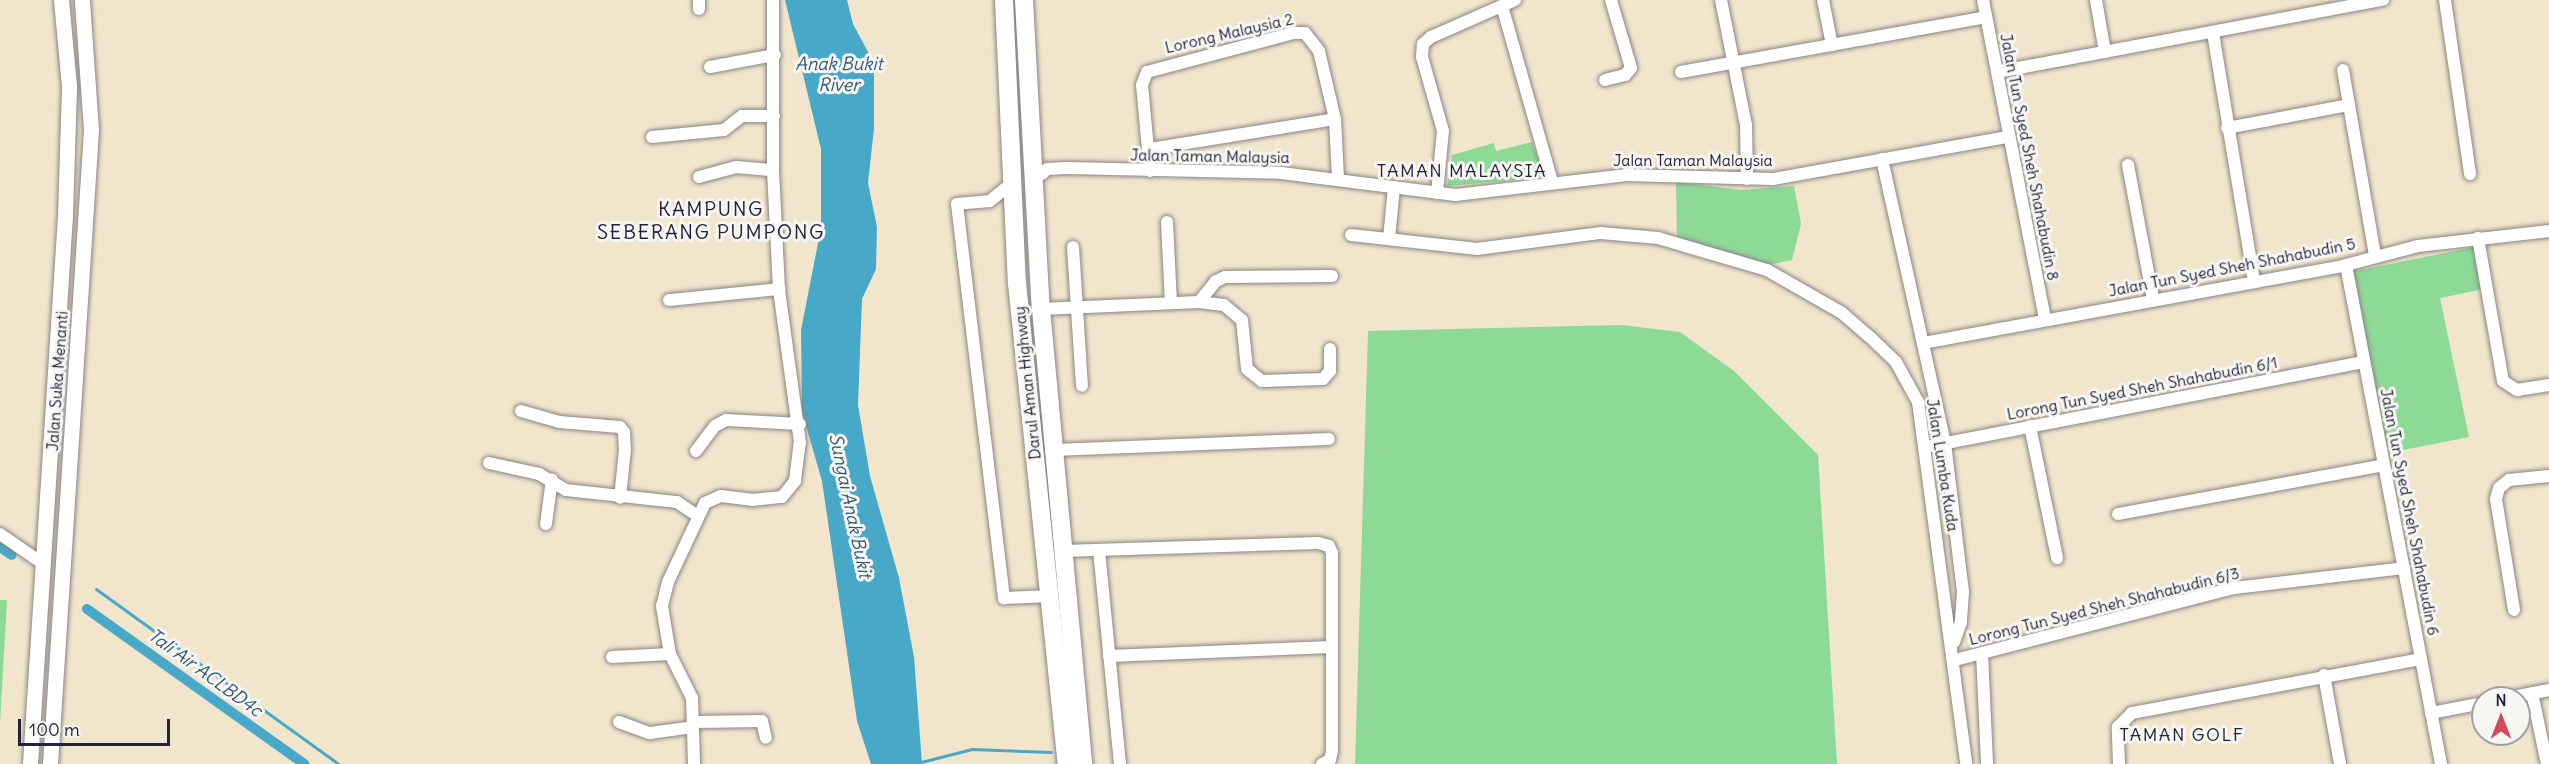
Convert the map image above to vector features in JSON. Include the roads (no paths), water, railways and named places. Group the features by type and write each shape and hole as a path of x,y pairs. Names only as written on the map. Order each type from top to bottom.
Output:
{"highway":[{"name":"Darul Aman Highway","path":"1004,0 1015,237 1029,416 1051,596 1067,764"},
{"name":"Darul Aman Highway","path":"1024,0 1041,309 1083,764"},
{"path":"1008,118 1035,174 1023,183 1015,237"}],"main road":[{"name":"Jalan Suka Menanti","path":"30,764 65,215 69,87 61,0"},
{"name":"Jalan Suka Menanti","path":"50,764 90,141 90,83 82,0"}],"street":[{"path":"694,764 693,724 685,680 670,654 662,606 696,515 714,497 771,500 786,494 795,481 800,424 779,289 773,170 775,55 773,0"},
{"path":"1437,193 1443,131 1421,50 1431,37 1515,0"},
{"path":"1605,80 1625,75 1631,68 1611,0"},
{"path":"1721,0 1735,62 1748,141 1747,179"},
{"path":"1823,0 1832,45"},
{"name":"Jalan Tun Syed Sheh Shahabudin 8","path":"1983,0 2007,137 2045,320"},
{"path":"2096,0 2105,52"},
{"path":"1997,72 2383,0"},
{"path":"2445,0 2470,174"},
{"path":"1502,6 1552,182"},
{"path":"1681,72 1986,17"},
{"name":"Lorong Malaysia 2","path":"1149,171 1150,149 1142,85 1147,72 1294,33 1305,33 1314,40 1335,119 1338,178"},
{"path":"2213,33 2254,280"},
{"path":"710,67 775,55"},
{"path":"2343,70 2375,256"},
{"path":"2227,128 2349,105"},
{"path":"652,137 724,130 742,116 774,116"},
{"path":"1150,149 1335,119"},
{"name":"Jalan Taman Malaysia","path":"1035,174 1047,169 1281,173 1338,178 1437,193 1477,194 1552,182 1627,175 1773,179 2007,137"},
{"path":"1882,159 1945,443 1963,592 1961,622 1953,643"},
{"path":"2128,165 2153,299"},
{"path":"699,177 736,167 773,170"},
{"path":"1012,183 990,201 957,204 1004,598 1051,596"},
{"path":"1389,239 1394,187"},
{"path":"1167,222 1171,303"},
{"name":"Jalan Tun Syed Sheh Shahabudin 5","path":"1923,343 2254,280 2346,265 2375,256 2478,238 2549,231"},
{"name":"Jalan Lumba Kuda","path":"1351,236 1477,249 1580,234 1639,235 1767,270 1842,313 1896,362 1918,402 1953,643 1966,764"},
{"path":"2478,238 2503,381 2517,390 2549,385"},
{"path":"1073,247 1082,386"},
{"name":"Jalan Tun Syed Sheh Shahabudin 6","path":"2346,265 2441,764"},
{"path":"1199,302 1216,280 1225,277 1332,276"},
{"path":"669,300 779,289"},
{"path":"1041,309 1217,303 1238,314 1247,369 1256,379 1323,379 1330,371 1330,349"},
{"name":"Lorong Tun Syed Sheh Shahabudin 6/1","path":"1926,447 2364,362"},
{"path":"521,411 559,422 612,424 624,432 620,498"},
{"path":"696,452 715,426 726,420 800,424"},
{"path":"2030,426 2057,558"},
{"path":"1054,450 1329,439"},
{"path":"489,463 552,479 562,489 620,498 663,499 683,505 696,515"},
{"path":"2118,514 2384,465"},
{"path":"2514,610 2496,499 2499,488 2509,480 2549,476"},
{"path":"546,524 552,479"},
{"path":"0,534 42,563"},
{"path":"1063,551 1325,544 1332,553 1332,756 1322,764"},
{"path":"1099,550 1120,764"},
{"name":"Lorong Tun Syed Sheh Shahabudin 6/3","path":"1955,660 2234,588 2404,568"},
{"path":"1109,656 1331,647"},
{"path":"1983,653 1987,764"},
{"path":"612,657 670,654"},
{"path":"2119,764 2118,727 2132,713 2324,675 2421,659"},
{"path":"2324,675 2340,764"},
{"path":"2547,764 2532,693 2549,690"},
{"path":"2431,713 2471,705"},
{"path":"619,722 650,733 693,724 762,721 766,738"}],"water":[{"name":"Anak Bukit River","path":"785,0 847,0 853,24 874,63 874,128 868,183 877,227 876,269 862,299 858,405 870,476 899,578 914,657 922,764 871,764 857,721 822,481 802,412 801,330 821,228 821,149"}],"waterway":[{"name":"Tali Air ACLBD4c","path":"0,547 12,555"},
{"path":"96,589 339,764"},
{"name":"Tali Air ACLBD4c","path":"87,609 304,764"},
{"path":"913,764 972,749 1051,752"}],"district":[{"name":"TAMAN MALAYSIA","path":"1462,171"},
{"name":"KAMPUNG SEBERANG PUMPONG","path":"711,220"},
{"name":"TAMAN GOLF","path":"2182,735"}],"water label":[{"name":"Sungai Anak Bukit","path":"850,506"}]}
